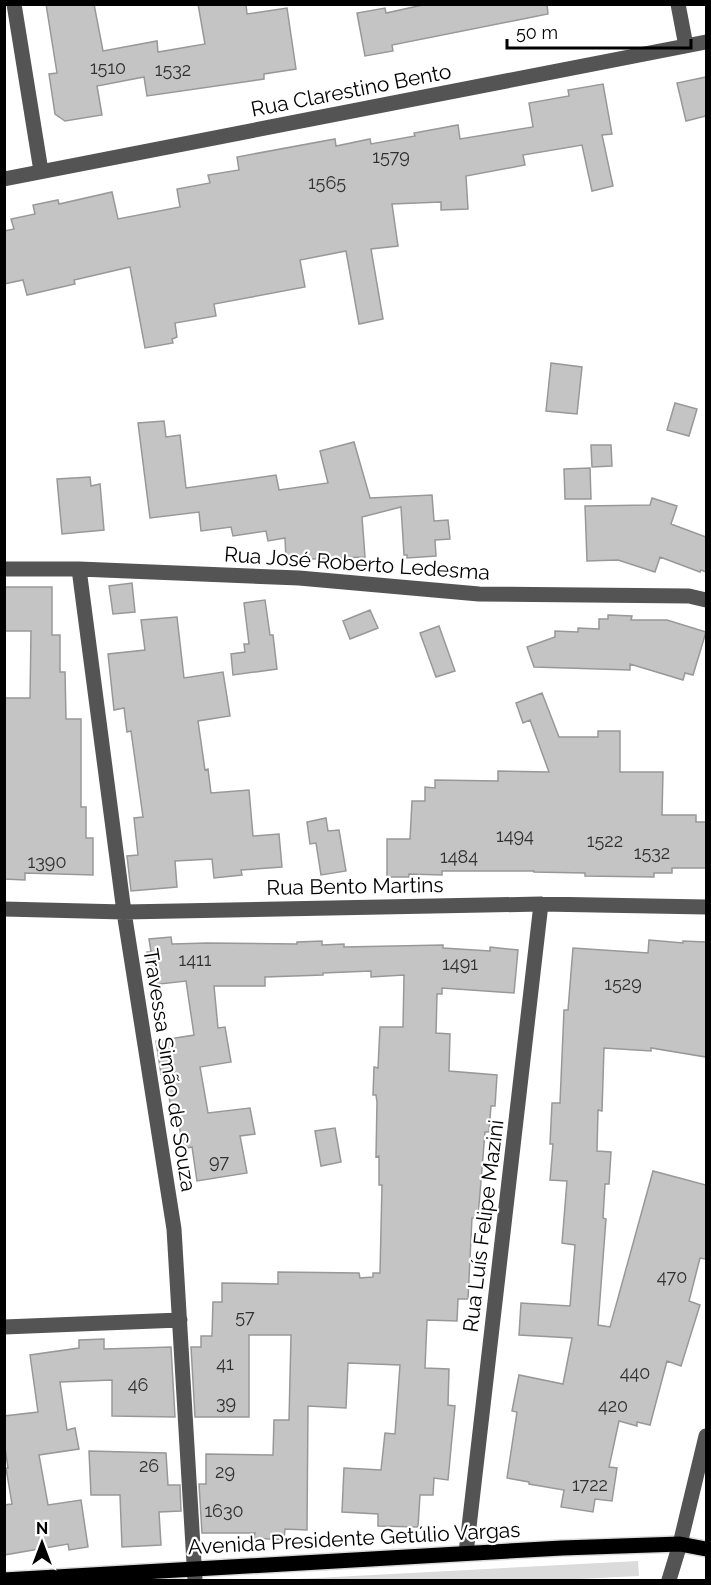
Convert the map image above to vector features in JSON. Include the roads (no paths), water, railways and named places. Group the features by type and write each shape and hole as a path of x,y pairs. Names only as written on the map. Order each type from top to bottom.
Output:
{"main road":[{"name":"Avenida Presidente Getúlio Vargas","path":"4,1580 194,1574 466,1553 680,1544 706,1548"}],"street":[{"path":"14,4 41,171"},
{"path":"678,4 686,46"},
{"name":"Rua Clarestino Bento","path":"4,179 706,42"},
{"name":"Rua José Roberto Ledesma","path":"4,569 79,569 299,578 479,594 689,597 706,600"},
{"name":"Travessa Simão de Souza","path":"79,569 124,912 174,1229 194,1574"},
{"name":"Rua Bento Martins","path":"4,909 124,912 541,904 706,907"},
{"name":"Rua Luís Felipe Mazini","path":"466,1553 541,904"},
{"path":"4,1327 180,1320"},
{"path":"669,1581 706,1436"}]}
